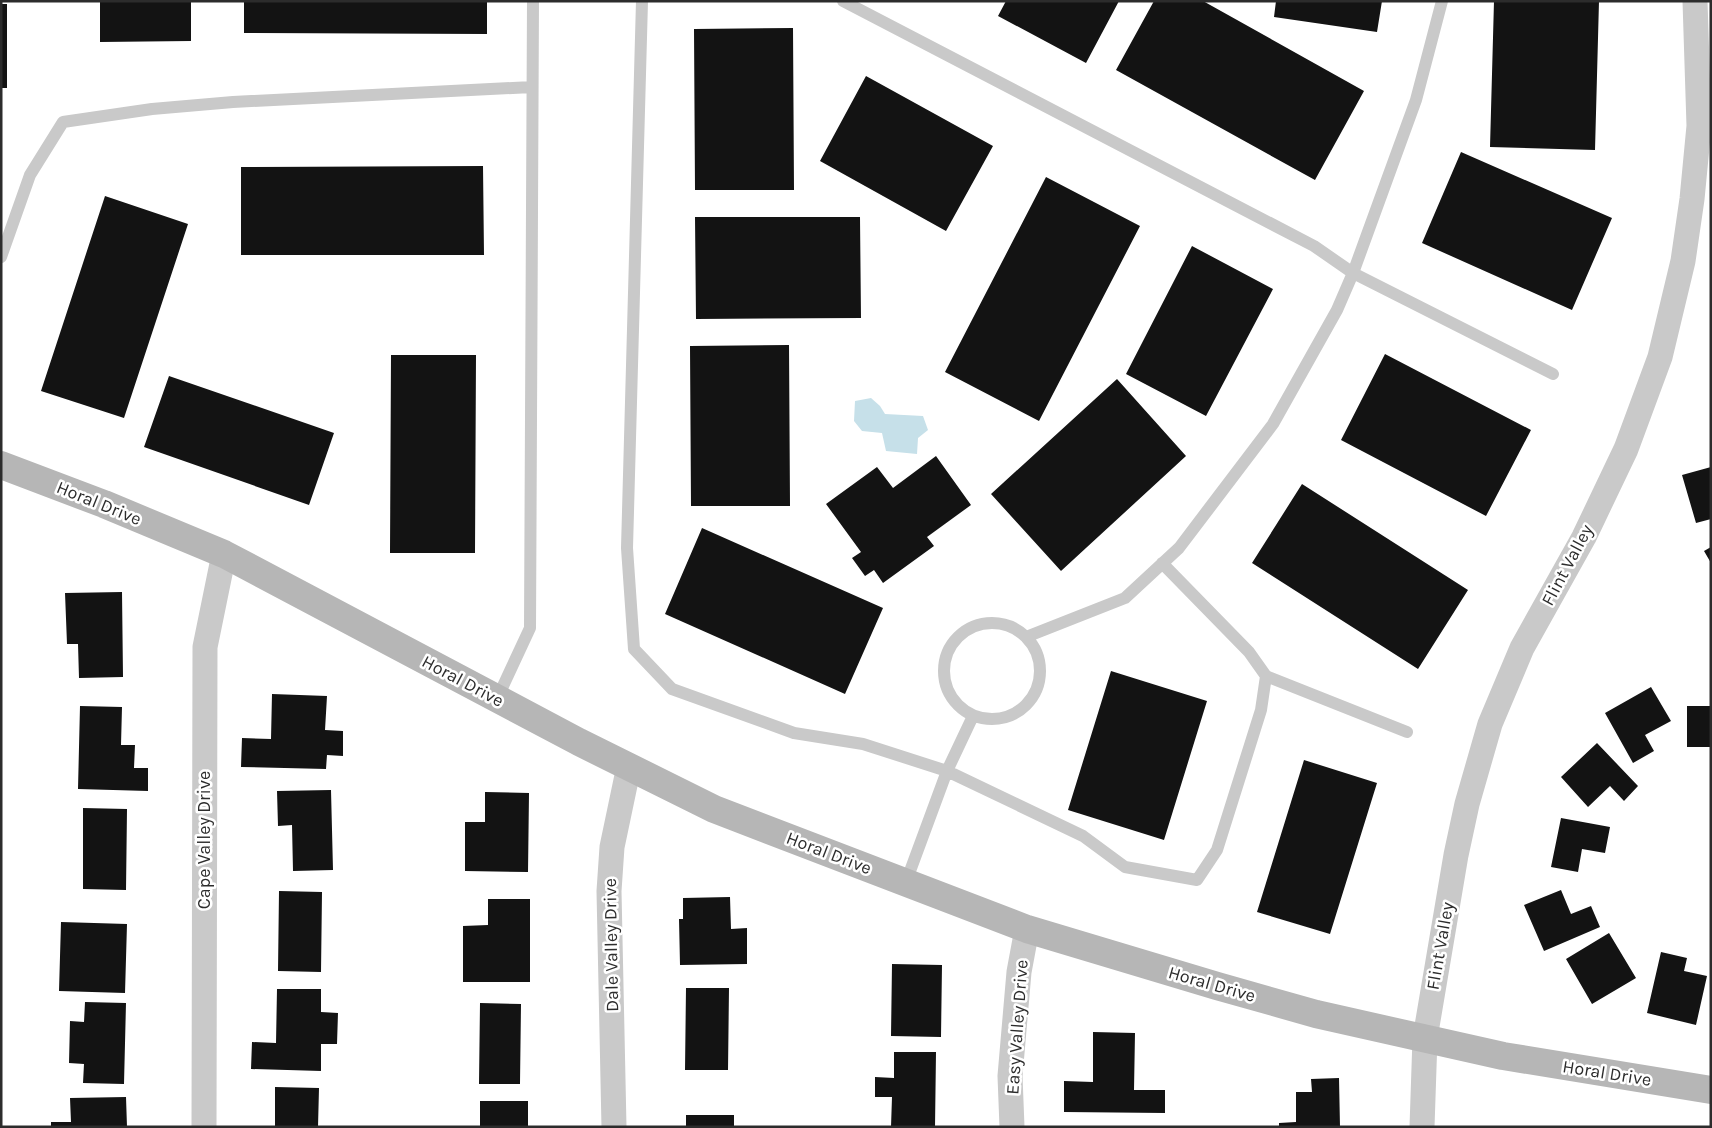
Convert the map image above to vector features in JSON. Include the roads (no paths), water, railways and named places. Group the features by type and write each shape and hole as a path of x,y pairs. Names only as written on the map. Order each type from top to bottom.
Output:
{"street":[{"name":"Flint Valley","path":"1422,1127 1425,1038 1467,804 1490,724 1522,648 1584,537 1626,449 1660,356 1683,261 1692,199 1704,48 1695,1"},
{"name":"Horal Drive","path":"1,465 104,504 224,554 579,742 714,809 1027,929 1316,1014 1503,1056 1711,1090"},
{"name":"Cape Valley Drive","path":"204,1127 205,647 224,554"},
{"name":"Dale Valley Drive","path":"614,1127 609,890 612,847 629,766"},
{"name":"Easy Valley Drive","path":"1012,1127 1010,1076 1019,972 1027,929"}],"lane":[{"path":"497,699 530,628 533,1"},
{"path":"642,1 627,548 634,650 672,689 794,733 863,744 947,771 1083,836 1125,867 1197,880 1217,850 1261,710 1266,676"},
{"path":"843,1 1314,246 1353,273 1553,374"},
{"path":"1026,637 1126,598 1179,548 1273,424 1338,310 1353,273 1416,100 1442,1"},
{"path":"1,257 30,175 63,122 152,109 232,102 532,87"},
{"path":"1162,563 1249,652 1266,676 1408,732"},
{"path":"992,622 1011,626 1026,637 1037,653 1040,671 1037,690 1026,706 1010,716 991,720 973,716 957,705 947,689 943,670 947,652 958,636 974,626 992,622"},
{"path":"906,882 947,771 973,716"}],"water":[{"path":"871,398 880,406 885,414 923,416 928,430 918,438 917,454 886,451 882,433 862,431 854,421 855,401"}]}
